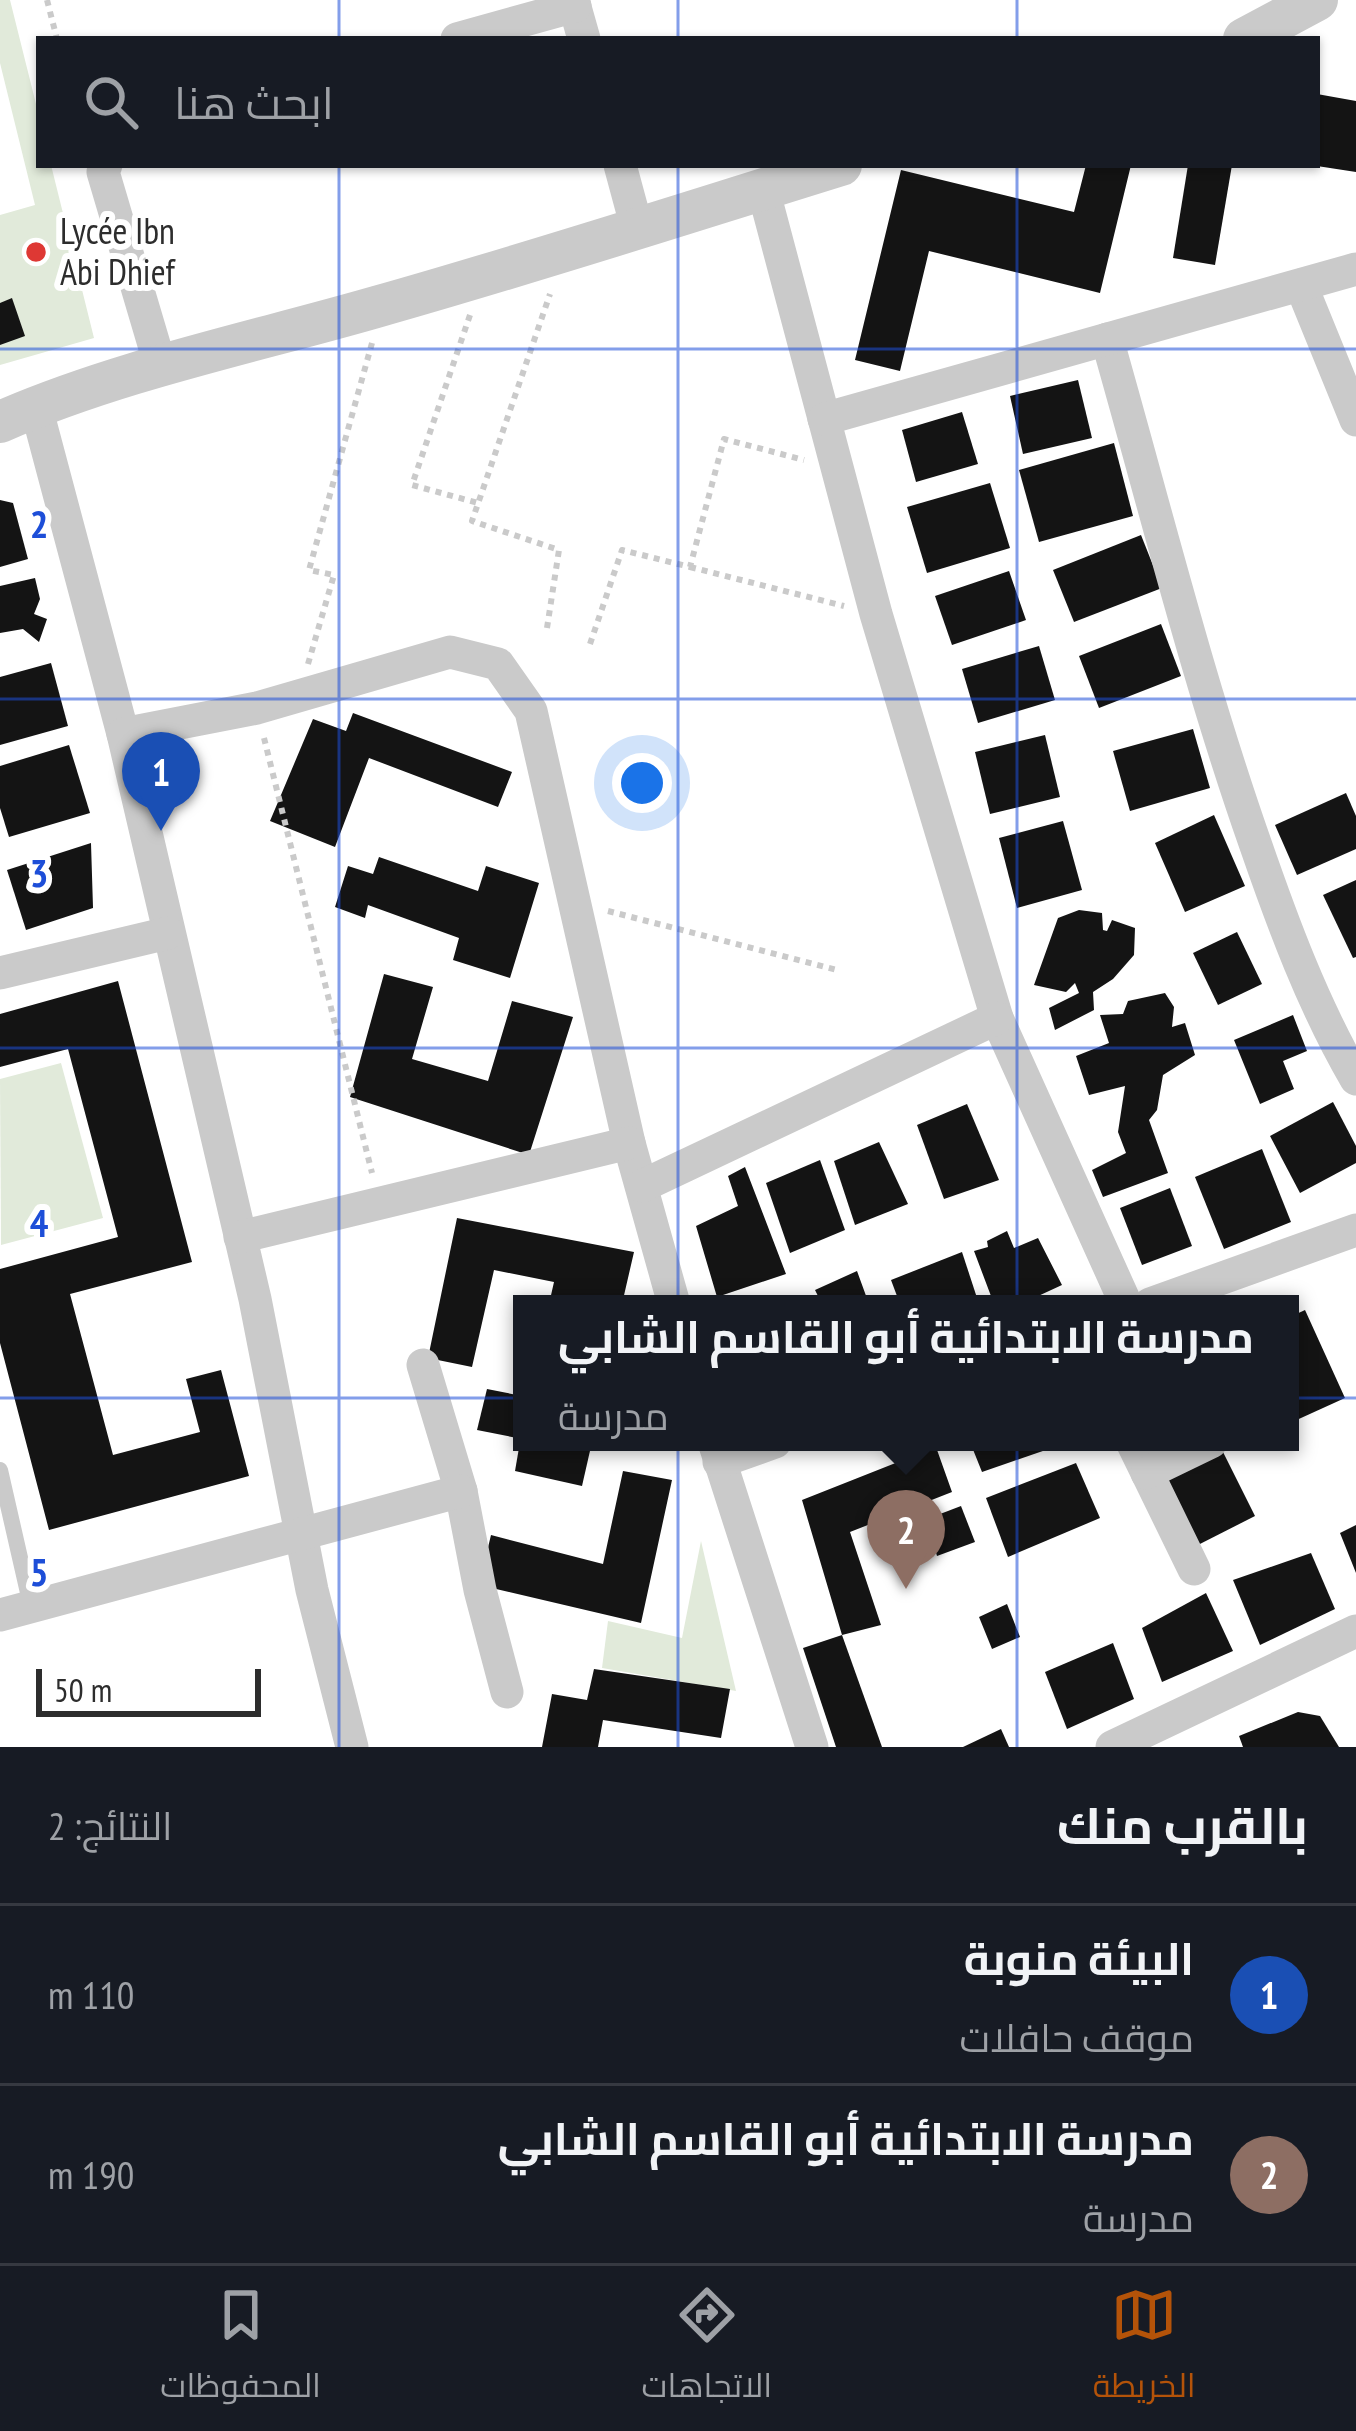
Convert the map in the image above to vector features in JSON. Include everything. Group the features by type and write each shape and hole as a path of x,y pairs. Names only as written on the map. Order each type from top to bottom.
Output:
{"street":[{"path":"1250,36 1317,0"},
{"path":"468,36 574,3 583,36"},
{"path":"105,168 161,368"},
{"path":"621,168 638,228"},
{"path":"352,1747 300,1534 240,1237 123,734 18,414 831,168"},
{"path":"763,189 876,614 998,1018 1122,1295"},
{"path":"824,419 1356,269"},
{"path":"1301,285 1356,420"},
{"path":"1107,339 1225,758 1328,1031 1356,1079"},
{"path":"123,734 257,708 450,652 498,664 531,711 629,1143 672,1295"},
{"path":"0,973 168,933"},
{"path":"642,1186 998,1018"},
{"path":"240,1237 629,1143"},
{"path":"1175,1295 1356,1230"},
{"path":"422,1365 460,1491 479,1590 507,1692"},
{"path":"717,1452 812,1747"},
{"path":"1139,1457 1194,1569"},
{"path":"15,1610 460,1491"},
{"path":"1112,1747 1352,1643"}],"lane":[{"path":"0,1470 15,1610"}],"path":[{"path":"47,0 56,36"},
{"path":"548,628 559,550 472,521 565,250"},
{"path":"478,503 412,484 483,275"},
{"path":"299,696 334,575 309,570 383,305"},
{"path":"690,567 724,439 837,469"},
{"path":"590,644 622,550 876,614"},
{"path":"257,708 380,1206"},
{"path":"575,903 837,970"}],"green space":[{"name":"Lycée Ibn Abi Dhief","path":"0,0 10,0 36,104 36,168 52,168 94,338 0,365 0,215 35,205 0,63"},
{"path":"61,1063 103,1218 1,1245 0,1079"},
{"path":"701,1541 736,1691 602,1668 608,1621 682,1638"}],"building":[{"path":"1320,95 1356,101 1356,172 1320,166"},
{"path":"1085,168 1130,168 1100,293 929,251 900,371 855,360 901,170 1074,212"},
{"path":"1188,168 1231,168 1215,265 1173,258"},
{"path":"12,298 25,336 0,345 0,303"},
{"path":"1078,380 1092,438 1023,454 1010,396"},
{"path":"962,412 978,464 916,482 902,430"},
{"path":"1114,443 1133,516 1039,542 1019,470"},
{"path":"990,483 1010,548 927,573 907,507"},
{"path":"0,500 13,503 28,559 0,567"},
{"path":"1141,535 1162,588 1074,622 1053,570"},
{"path":"1009,571 1026,620 952,645 935,596"},
{"path":"35,578 40,599 34,614 47,619 39,642 23,629 0,633 0,586"},
{"path":"1161,624 1181,676 1099,708 1079,656"},
{"path":"1039,646 1055,700 978,723 962,669"},
{"path":"51,663 68,726 0,745 0,677"},
{"path":"353,713 512,772 498,807 369,758 335,847 270,821 313,719 346,731"},
{"path":"1193,729 1210,788 1130,811 1113,751"},
{"path":"1045,735 1060,797 990,814 975,752"},
{"path":"69,745 90,813 9,837 0,808 0,766"},
{"path":"1346,793 1356,816 1356,849 1297,875 1275,825"},
{"path":"1214,815 1245,886 1185,912 1155,843"},
{"path":"1063,821 1082,890 1017,908 999,838"},
{"path":"91,843 93,908 26,930 7,870"},
{"path":"379,857 478,891 486,866 539,883 510,978 453,960 459,938 368,905 365,918 335,907 348,866 373,874"},
{"path":"1356,880 1356,957 1353,958 1323,895"},
{"path":"1079,910 1102,913 1103,930 1107,931 1112,920 1135,928 1134,955 1113,979 1093,992 1094,1010 1055,1030 1049,1008 1079,993 1075,983 1066,992 1034,985 1058,918"},
{"path":"1237,932 1262,984 1218,1005 1193,953"},
{"path":"384,974 433,987 412,1059 488,1081 512,1001 573,1017 529,1155 350,1097"},
{"path":"118,981 192,1262 70,1294 113,1455 200,1432 186,1379 221,1370 249,1476 49,1530 0,1343 0,1269 118,1237 68,1049 0,1067 0,1014"},
{"path":"1165,993 1174,1007 1172,1027 1185,1023 1195,1055 1163,1075 1157,1110 1149,1120 1168,1173 1103,1197 1092,1170 1126,1153 1118,1132 1125,1086 1089,1095 1076,1056 1109,1043 1100,1015 1123,1014 1128,1001"},
{"path":"1293,1015 1307,1051 1283,1061 1294,1089 1260,1104 1234,1040"},
{"path":"1333,1102 1356,1146 1356,1163 1300,1193 1270,1136"},
{"path":"967,1104 999,1180 944,1199 917,1125"},
{"path":"879,1142 908,1204 855,1225 834,1161"},
{"path":"1262,1149 1291,1222 1224,1249 1195,1177"},
{"path":"820,1160 845,1230 790,1253 766,1183"},
{"path":"745,1167 786,1274 716,1295 696,1226 738,1206 728,1176"},
{"path":"1170,1188 1192,1246 1142,1265 1120,1208"},
{"path":"457,1218 634,1252 624,1295 551,1295 554,1282 494,1270 472,1367 428,1358"},
{"path":"1007,1231 1014,1248 1038,1238 1062,1285 1040,1295 991,1295 974,1251 988,1247 987,1241"},
{"path":"962,1252 976,1295 897,1295 891,1280"},
{"path":"857,1271 866,1295 818,1295 815,1290"},
{"path":"1305,1310 1345,1398 1299,1419 1299,1313"},
{"path":"487,1389 513,1394 513,1437 477,1430"},
{"path":"518,1451 590,1451 582,1486 515,1471"},
{"path":"926,1451 937,1451 952,1492 850,1532 881,1625 842,1635 802,1500"},
{"path":"974,1451 1043,1451 982,1472"},
{"path":"1222,1451 1255,1516 1192,1548 1159,1482"},
{"path":"1076,1463 1100,1518 1008,1557 986,1498"},
{"path":"623,1471 672,1480 641,1623 479,1585 491,1535 603,1564"},
{"path":"961,1506 975,1542 937,1556 927,1519"},
{"path":"1356,1525 1356,1573 1340,1533"},
{"path":"1311,1553 1335,1609 1260,1645 1233,1580"},
{"path":"1206,1593 1233,1651 1162,1682 1142,1628"},
{"path":"1007,1604 1020,1637 992,1649 979,1617"},
{"path":"842,1635 882,1747 836,1747 803,1648"},
{"path":"1113,1643 1134,1699 1067,1729 1045,1672"},
{"path":"594,1669 730,1689 721,1738 603,1720 598,1747 542,1747 552,1694 587,1700"},
{"path":"1298,1712 1320,1716 1339,1747 1243,1747 1239,1736"},
{"path":"1001,1729 1009,1747 963,1747"}],"place":[{"name":"Lycée Ibn Abi Dhief","path":"36,252"},
{"name":"البيئة منوبة","path":"161,831"},
{"name":"مدرسة الابتدائية أبو القاسم الشابي","path":"906,1589"}]}
